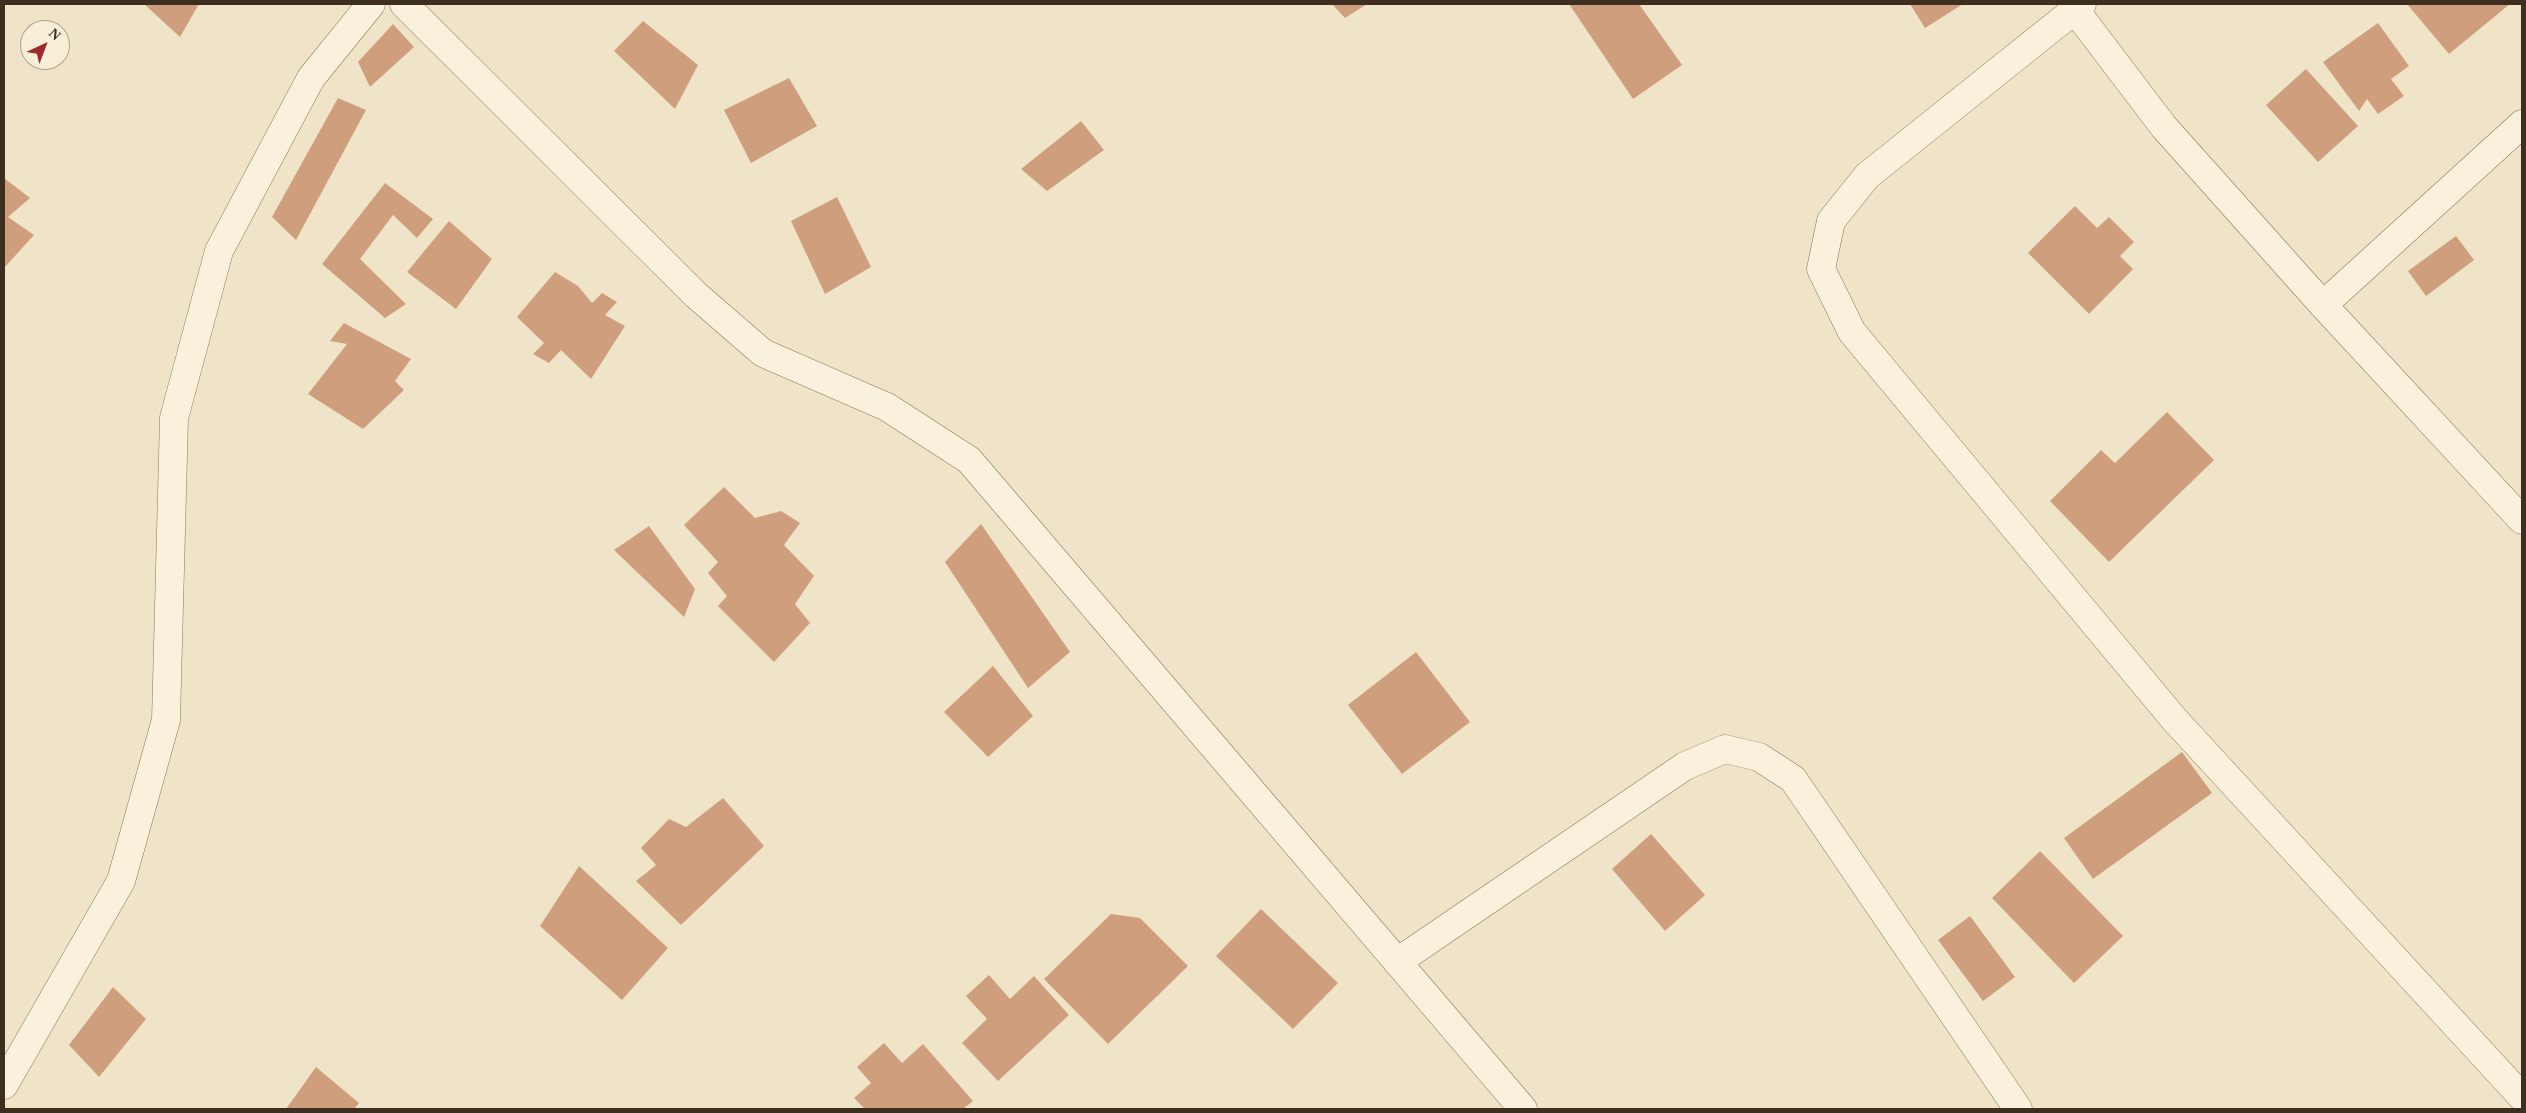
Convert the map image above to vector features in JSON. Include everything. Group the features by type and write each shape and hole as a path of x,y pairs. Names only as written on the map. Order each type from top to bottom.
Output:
{"street":[{"path":"4,1085 121,880 166,720 174,418 219,251 311,78 371,4"},
{"path":"404,4 696,295 763,353 887,407 969,460 1523,1109"},
{"path":"2522,520 2324,305 2164,127 2078,7 1867,176 1831,221 1821,269 1852,332 2174,719 2522,1097"},
{"path":"2324,305 2522,124"},
{"path":"1397,962 1685,766 1725,748 1758,757 1793,779 2018,1109"}],"building":[{"path":"144,4 199,4 180,37"},
{"path":"1332,4 1367,4 1345,18"},
{"path":"1569,4 1639,4 1682,65 1633,99"},
{"path":"1910,4 1963,4 1925,28"},
{"path":"2407,4 2510,4 2449,54"},
{"path":"643,21 698,65 675,109 614,51"},
{"path":"2378,23 2409,66 2391,79 2404,96 2378,114 2367,99 2359,111 2323,62"},
{"path":"393,24 414,47 370,87 358,62"},
{"path":"2306,69 2358,126 2318,162 2266,105"},
{"path":"789,78 817,126 751,163 724,110"},
{"path":"338,98 366,110 296,240 272,217"},
{"path":"1081,121 1104,150 1047,191 1021,169"},
{"path":"4,178 30,198 8,217 34,235 4,268"},
{"path":"385,183 433,219 417,238 393,215 360,259 406,304 385,318 322,264"},
{"path":"837,197 871,267 825,294 791,221"},
{"path":"2075,206 2097,228 2109,217 2134,242 2120,256 2133,269 2089,314 2028,253"},
{"path":"449,221 492,259 456,309 407,272"},
{"path":"2456,236 2474,260 2426,296 2408,271"},
{"path":"555,272 578,286 592,303 602,293 617,302 605,315 625,326 591,379 561,350 549,363 533,354 544,343 517,317"},
{"path":"344,323 411,359 395,381 404,390 363,429 308,394 347,344 330,341"},
{"path":"2167,412 2214,460 2109,562 2050,501 2101,450 2115,463"},
{"path":"724,487 755,518 781,511 800,523 784,545 814,576 795,604 810,623 774,662 718,606 727,596 708,573 718,562 684,525"},
{"path":"981,524 1070,652 1028,688 945,562"},
{"path":"649,526 695,589 684,617 614,550"},
{"path":"1416,652 1470,722 1402,774 1348,705"},
{"path":"993,666 1033,716 988,757 944,712"},
{"path":"2182,752 2212,793 2093,879 2064,838"},
{"path":"723,798 764,846 681,925 636,881 656,865 641,848 669,819 686,827"},
{"path":"1651,834 1705,895 1665,931 1612,869"},
{"path":"2040,851 2123,936 2074,983 1992,898"},
{"path":"579,866 668,948 622,1000 540,926"},
{"path":"1261,909 1338,983 1293,1029 1216,956"},
{"path":"1111,914 1140,918 1188,966 1108,1044 1044,979"},
{"path":"1970,916 2015,977 1983,1001 1938,940"},
{"path":"989,975 1010,999 1034,976 1069,1015 998,1081 962,1043 987,1019 966,996"},
{"path":"113,987 146,1019 99,1077 69,1045"},
{"path":"884,1043 902,1063 923,1044 973,1101 963,1109 865,1109 854,1098 871,1083 857,1067"},
{"path":"316,1067 359,1103 354,1109 286,1109"}]}
